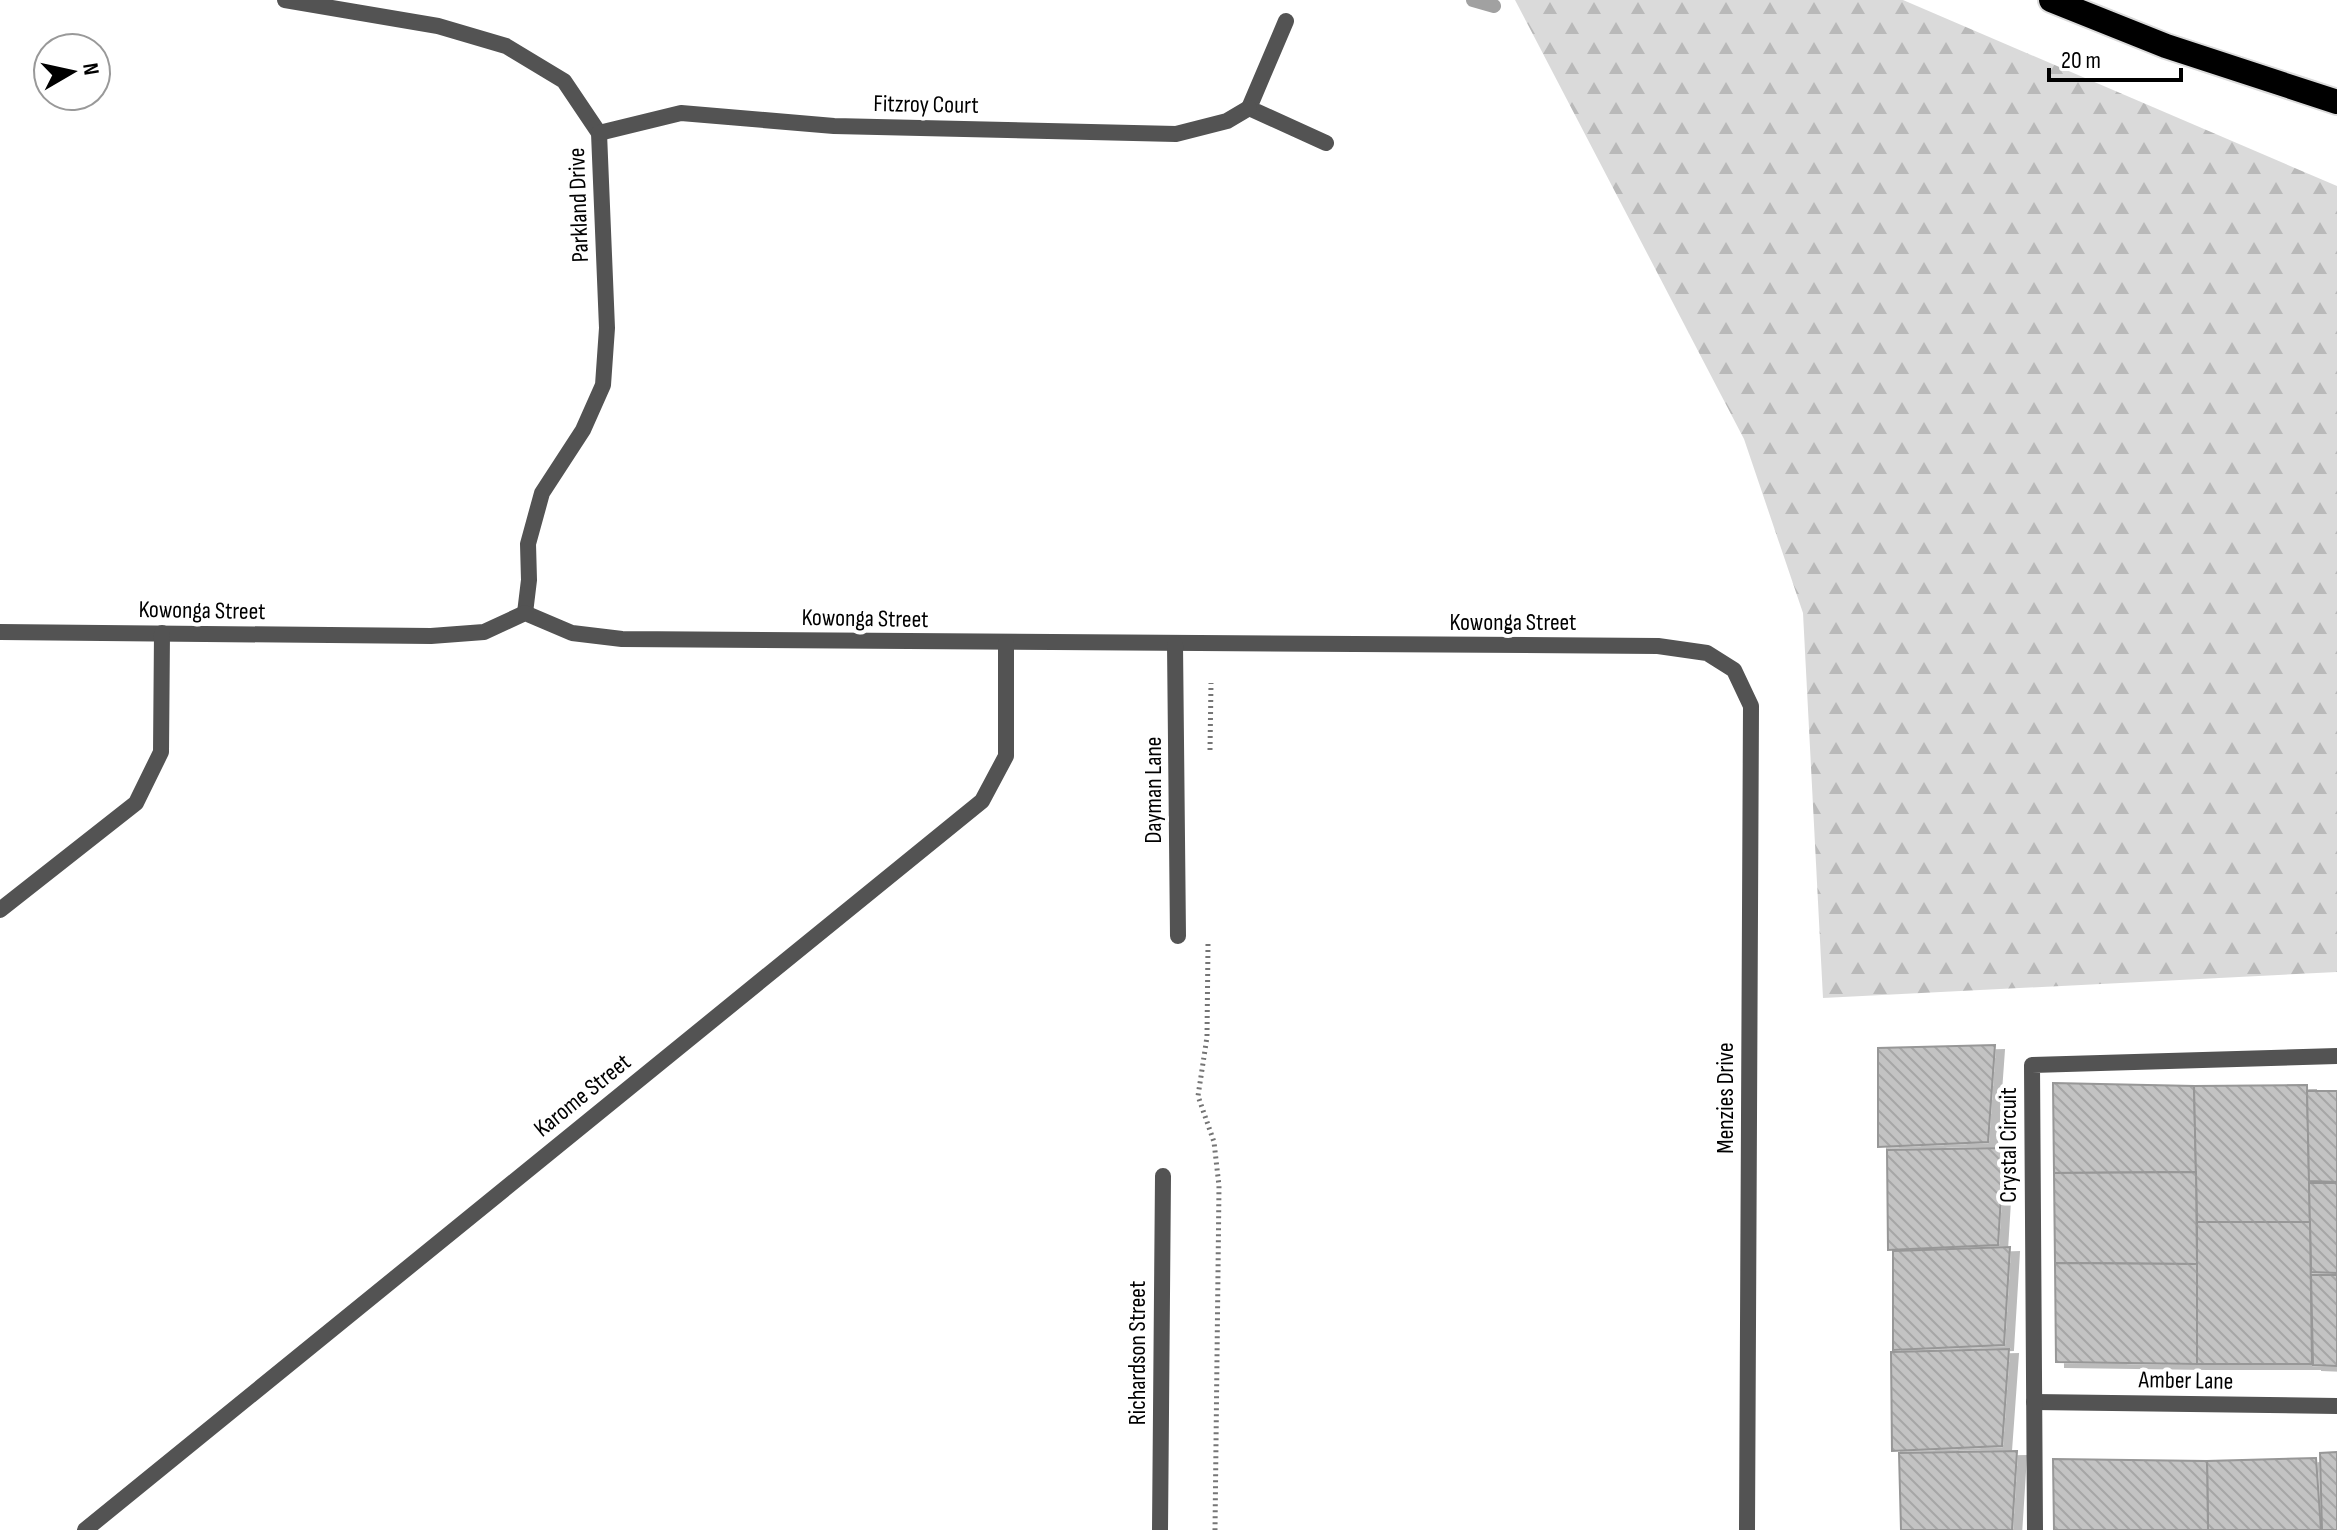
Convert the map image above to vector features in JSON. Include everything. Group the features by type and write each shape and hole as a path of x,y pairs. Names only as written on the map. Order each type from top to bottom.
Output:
{"highway":[{"path":"2051,0 2166,46 2337,102"}],"street":[{"name":"Parkland Drive","path":"285,0 438,26 506,46 564,81 599,133 607,328 603,385 583,430 542,493 528,544 529,580 525,613"},
{"path":"1286,21 1249,108 1326,143"},
{"name":"Fitzroy Court","path":"599,133 681,113 834,126 1176,134 1227,121 1249,108"},
{"name":"Kowonga Street","path":"0,632 431,636 484,632 525,613 572,633 622,639 1658,646 1707,653 1734,670"},
{"path":"0,910 136,803 161,752 162,633"},
{"name":"Karome Street","path":"85,1530 982,801 1006,756 1006,643"},
{"name":"Dayman Lane","path":"1175,644 1178,936"},
{"name":"Menzies Drive","path":"1734,670 1751,706 1747,1530"},
{"name":"Crystal Circuit","path":"2035,1530 2032,1065 2337,1056"},
{"name":"Richardson Street","path":"1160,1530 1163,1176"},
{"name":"Amber Lane","path":"2034,1402 2337,1406"}],"path":[{"path":"1214,1142 1219,1186 1215,1530"}],"green space":[{"path":"1515,0 1903,0 2337,186 2337,972 1823,998 1803,613 1744,439"}],"building":[{"path":"1995,1045 1988,1142 1878,1147 1878,1048"},
{"path":"2053,1083 2194,1086 2196,1172 2054,1173"},
{"path":"2307,1085 2310,1222 2197,1222 2194,1086"},
{"path":"2307,1091 2337,1091 2337,1182 2309,1181"},
{"path":"2004,1148 1998,1245 1888,1250 1887,1150"},
{"path":"2196,1172 2197,1264 2055,1263 2054,1173"},
{"path":"2309,1183 2337,1183 2337,1273 2311,1272"},
{"path":"2197,1222 2310,1222 2312,1364 2197,1364"},
{"path":"2010,1247 2004,1345 1893,1350 1893,1251"},
{"path":"2055,1263 2197,1264 2197,1364 2056,1362"},
{"path":"2311,1275 2337,1275 2337,1366 2313,1365"},
{"path":"2009,1349 2002,1446 1892,1451 1891,1352"},
{"path":"2017,1451 2012,1530 1901,1530 1899,1453"},
{"path":"2337,1452 2337,1530 2322,1530 2320,1453"},
{"path":"2316,1458 2321,1530 2208,1530 2207,1461"},
{"path":"2053,1459 2207,1461 2208,1530 2054,1530"}],"waterway":[{"path":"1473,0 1494,6"}]}
